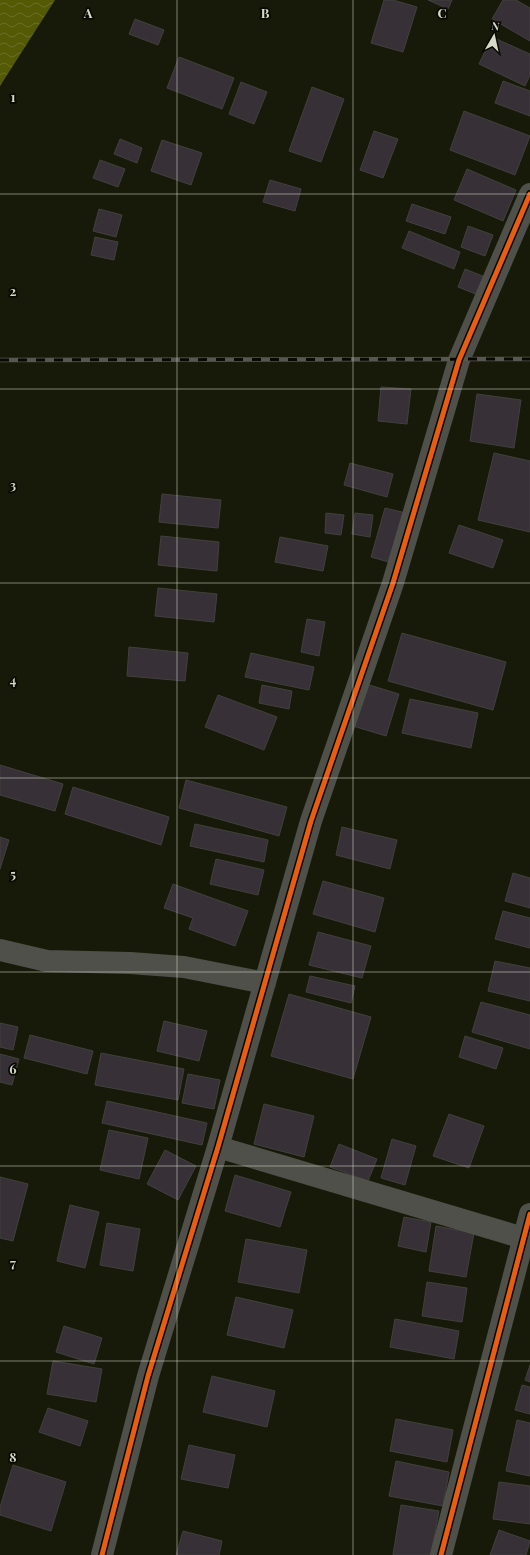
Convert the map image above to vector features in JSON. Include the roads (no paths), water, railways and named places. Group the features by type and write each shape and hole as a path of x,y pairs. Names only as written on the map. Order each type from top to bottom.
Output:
{"street":[{"path":"102,1555 148,1376 218,1147 311,821 393,582 459,360 530,194"},
{"path":"0,950 47,961 130,963 184,967 265,983"},
{"path":"218,1147 526,1239"},
{"path":"441,1555 526,1239 530,1214"}],"water":[{"path":"0,0 55,0 0,86"}],"railway":[{"path":"0,360 530,359"}]}
